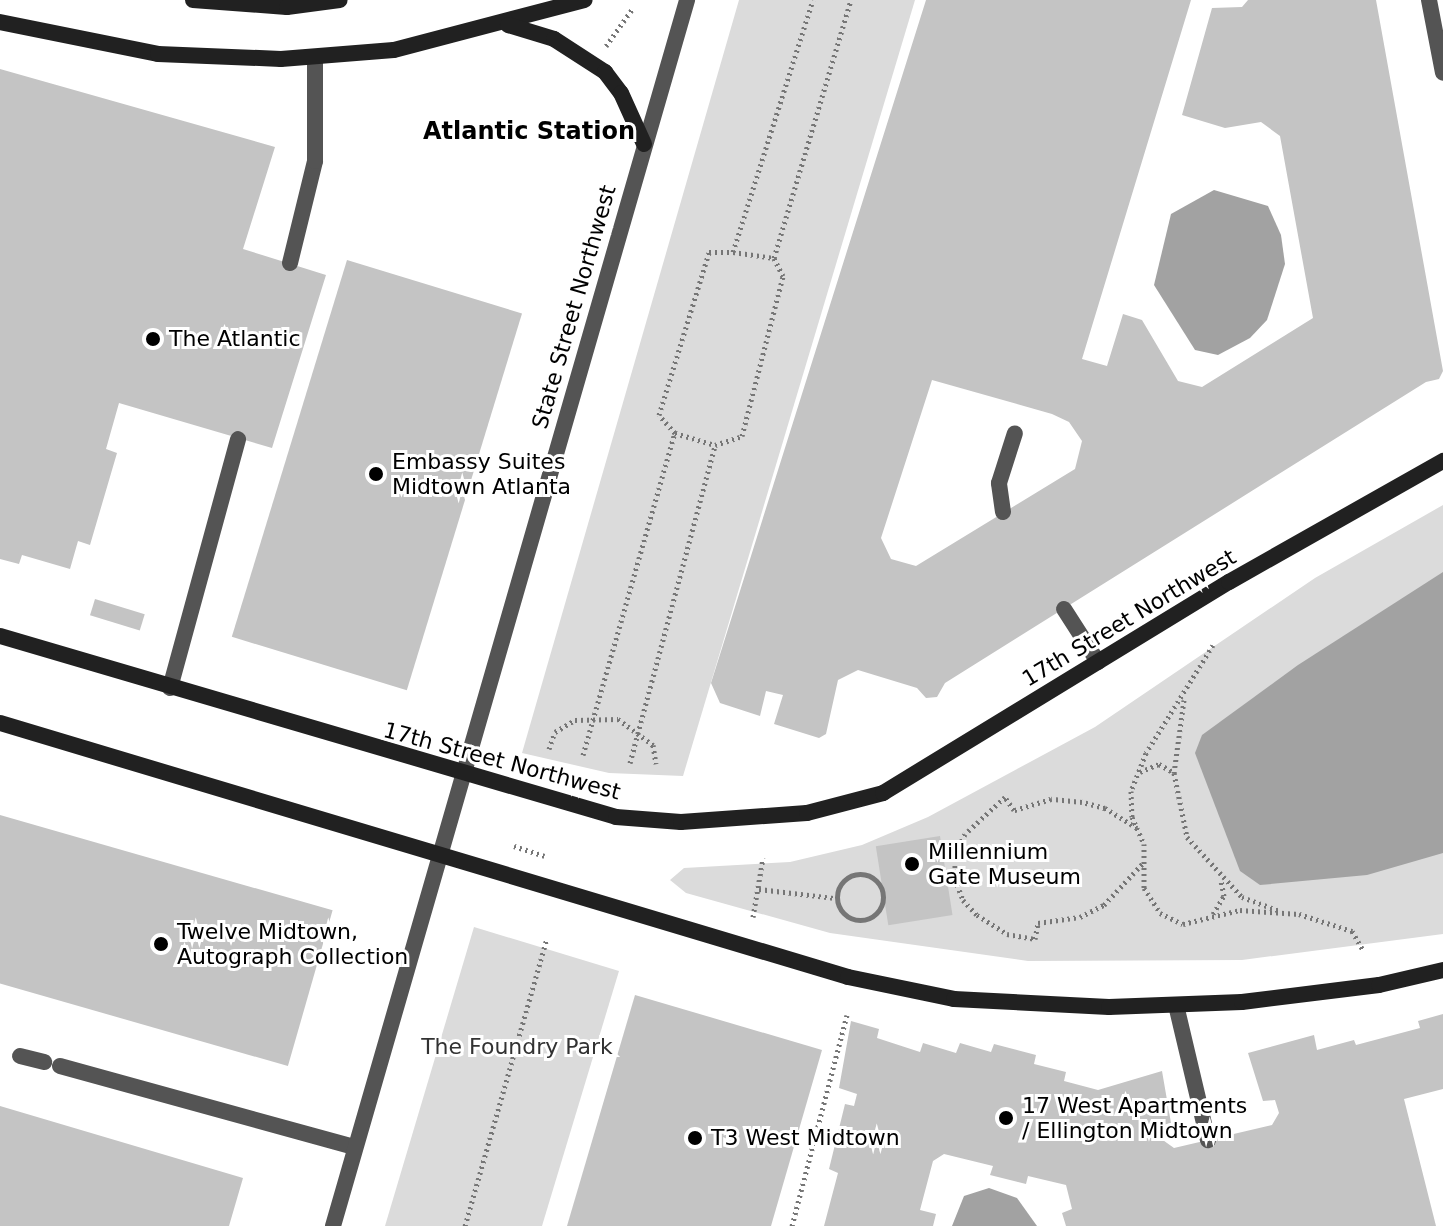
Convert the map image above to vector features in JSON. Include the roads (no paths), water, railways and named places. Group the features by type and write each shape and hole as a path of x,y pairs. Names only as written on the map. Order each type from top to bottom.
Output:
{"main road":[{"path":"193,0 287,7 340,0"},
{"path":"0,22 158,54 241,60 315,58 394,50 507,24 585,0"},
{"path":"507,24 554,39 605,72 621,93 644,144"},
{"name":"17th Street Northwest","path":"0,636 462,776 616,817 681,822 807,813 883,793 1098,662 1443,461"},
{"path":"0,723 863,980 954,999 1176,1005 1379,985 1443,970"}],"street":[{"name":"State Street Northwest","path":"333,1226 687,0"},
{"path":"1429,0 1443,73"},
{"path":"290,263 315,161 315,58"},
{"path":"1003,512 999,483 1015,433"},
{"path":"170,688 238,439"},
{"path":"1064,609 1098,662"},
{"path":"1176,1005 1208,1140"},
{"path":"20,1056 355,1147"}],"place":[{"name":"The Atlantic","path":"153,339"},
{"name":"Embassy Suites Midtown Atlanta","path":"376,474"},
{"name":"Millennium Gate Museum","path":"912,864"},
{"name":"Twelve Midtown, Autograph Collection","path":"161,944"},
{"name":"17 West Apartments / Ellington Midtown","path":"1006,1118"},
{"name":"T3 West Midtown","path":"695,1138"}],"district":[{"name":"Atlantic Station","path":"529,132"}],"park label":[{"name":"The Foundry Park","path":"517,1047"}]}
